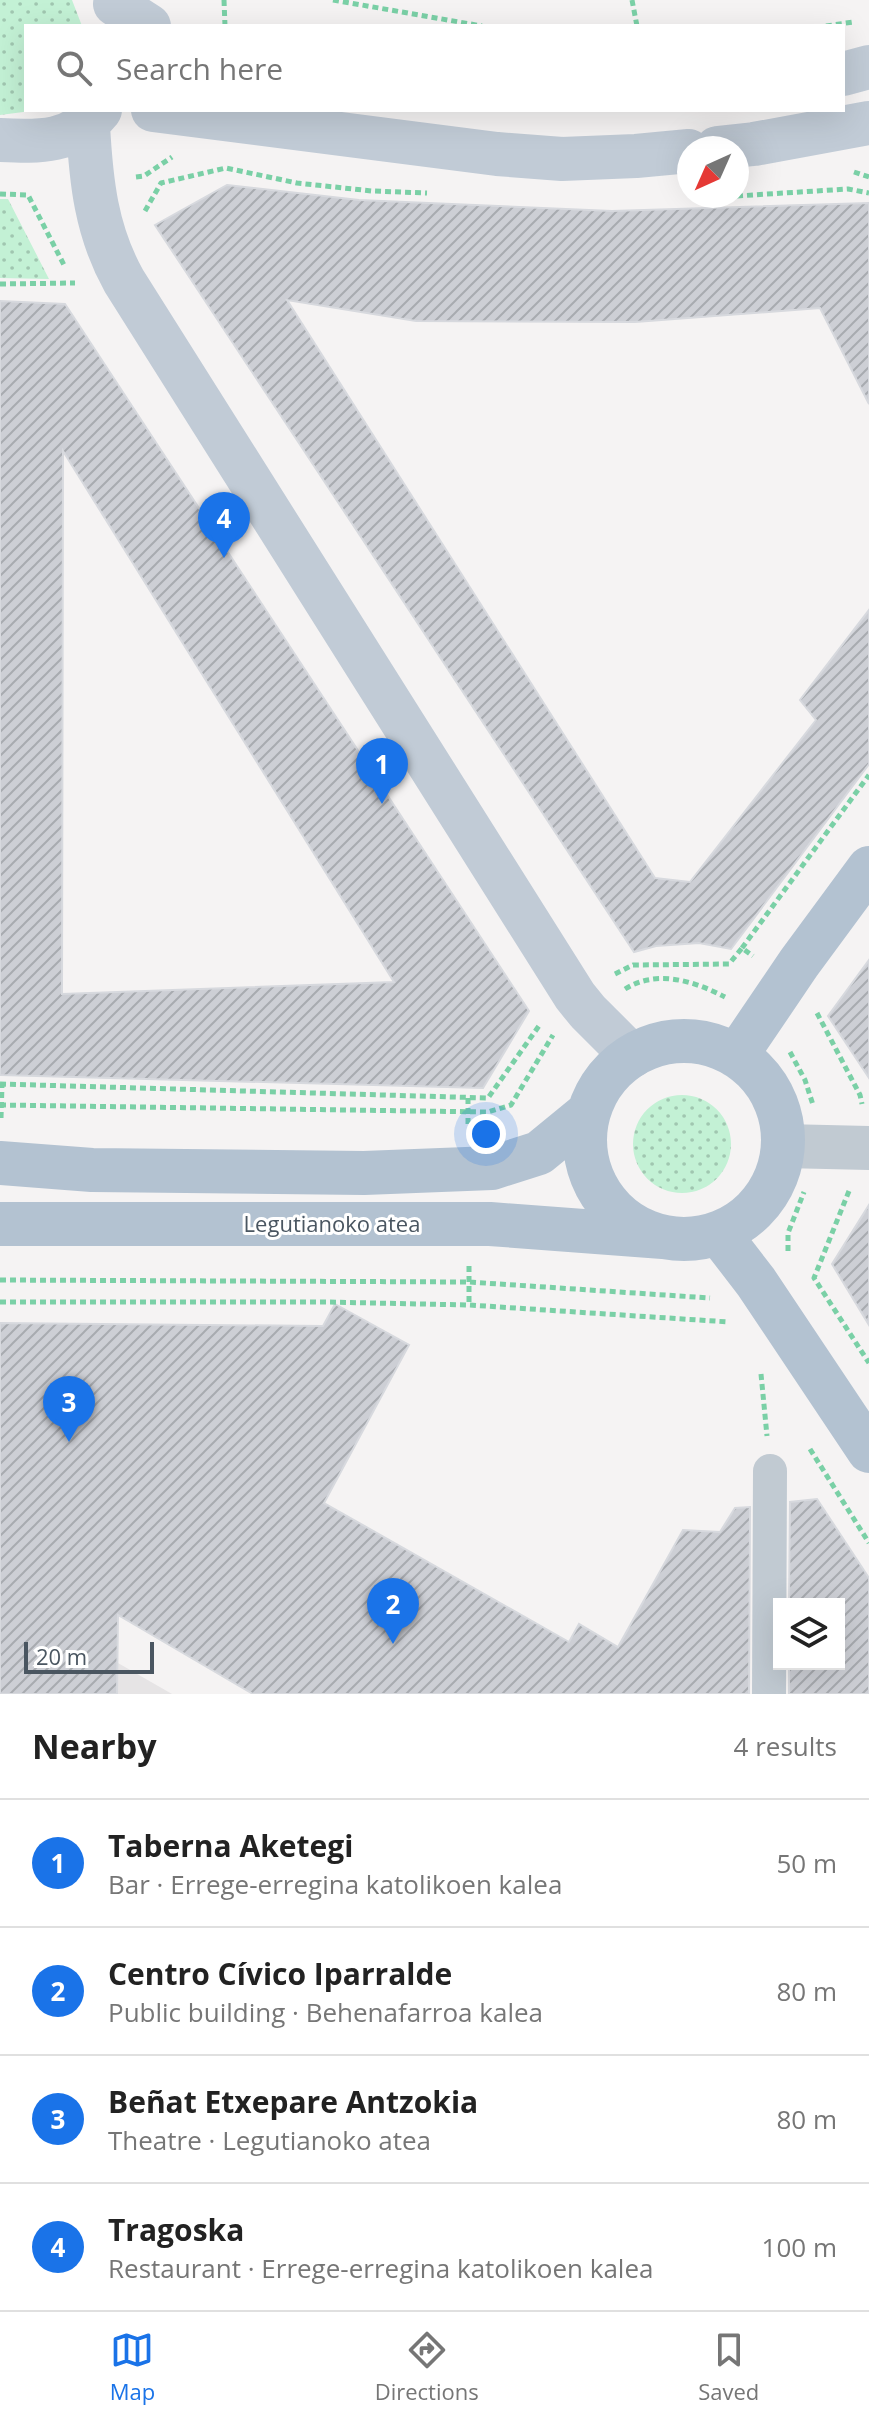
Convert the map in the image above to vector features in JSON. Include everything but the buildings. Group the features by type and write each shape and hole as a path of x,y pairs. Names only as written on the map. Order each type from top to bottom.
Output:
{"main road":[{"path":"845,73 869,67"},
{"path":"169,112 497,154 562,159 677,152"},
{"path":"0,140 40,142 94,118 91,185 101,232 112,259 582,1004 632,1056"},
{"path":"749,144 869,123"},
{"path":"736,1056 869,868"},
{"path":"684,1041 702,1042 736,1056 767,1085 782,1125 801,1146 778,1174 764,1200 744,1220 719,1234 691,1240 663,1237 637,1228 616,1212 599,1191 588,1166 585,1139 589,1112 606,1080 632,1056 649,1048 684,1041"},
{"path":"0,1163 92,1170 316,1172 492,1168 539,1153 589,1112"},
{"name":"Legutianoko atea","path":"0,1224 490,1224 663,1237"},
{"path":"719,1234 756,1282 869,1451"}],"street":[{"path":"801,1146 868,1148"},
{"path":"769,1694 770,1471"}],"path":[{"path":"224,0 225,24"},
{"path":"333,0 471,24"},
{"path":"632,0 637,24"},
{"path":"139,222 161,183 226,168 297,183 431,193"},
{"path":"749,195 848,189 869,193"},
{"path":"0,284 74,284"},
{"path":"1,1106 488,1112 511,1105 556,1031 582,1004 633,965 729,964 869,775"},
{"path":"742,948 818,1013 860,1095 868,1148"},
{"path":"0,1131 1,1084 488,1098 549,1013 582,1004 640,980 664,978 699,983 761,1020 779,1037 805,1080 813,1104 801,1146 817,1160 788,1233 788,1255 739,1298 469,1282 0,1280"},
{"path":"860,1095 869,1095"},
{"path":"859,1192 848,1191 814,1278 869,1363"},
{"path":"0,1302 469,1305 743,1323"},
{"path":"761,1373 770,1471"},
{"path":"807,1444 869,1543"}],"shaded area":[{"path":"104,1655 172,1694 0,1694"}],"green space":[{"path":"0,0 72,0 81,24 24,24 24,112 0,115"},
{"path":"0,199 8,199 49,279 0,278"},
{"path":"682,1095 701,1099 717,1109 727,1125 731,1144 727,1163 717,1179 701,1189 682,1193 663,1189 647,1179 637,1163 633,1144 637,1125 647,1109 663,1099"}],"place":[{"name":"Tragoska","path":"224,558"},
{"name":"Taberna Aketegi","path":"382,804"},
{"name":"Beñat Etxepare Antzokia","path":"69,1442"},
{"name":"Centro Cívico Iparralde","path":"393,1644"}]}
